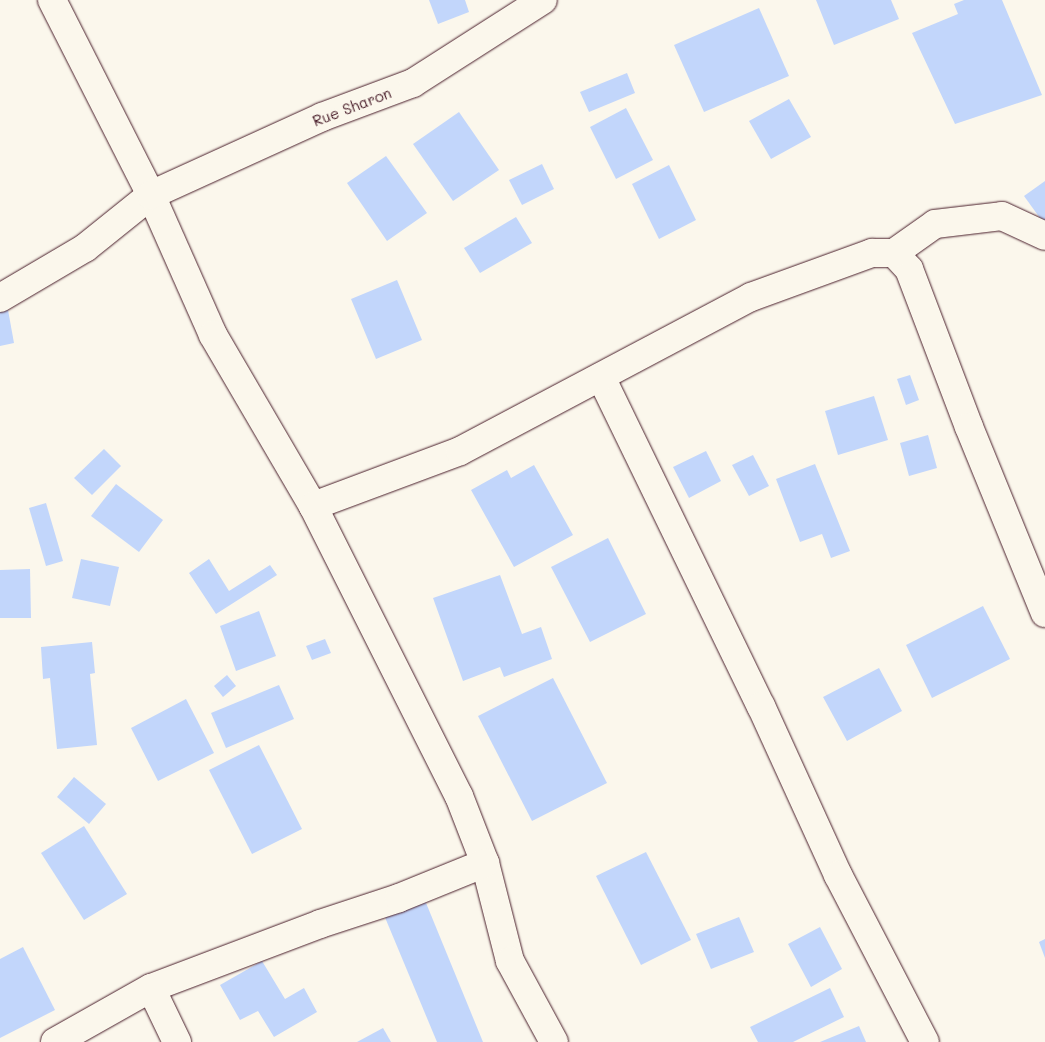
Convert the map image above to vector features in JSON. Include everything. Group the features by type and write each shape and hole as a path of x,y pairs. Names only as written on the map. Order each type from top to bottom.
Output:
{"street":[{"path":"52,0 151,195 213,335 313,506 459,796 485,863 510,961 554,1042"},
{"name":"Rue Sharon","path":"0,298 85,248 151,195 322,117 413,83 543,0"},
{"path":"313,506 460,451 751,298 872,254 894,253 935,224 967,218 1002,216 1045,236"},
{"path":"894,253 909,270 968,427 1045,613"},
{"path":"601,377 761,706 838,875 925,1042"},
{"path":"55,1042 151,988 320,924 399,898 485,863"},
{"path":"151,988 177,1042"}],"building":[{"path":"429,0 465,0 469,12 438,24"},
{"path":"816,0 891,0 899,19 834,45"},
{"path":"964,0 1002,0 1042,95 955,124 912,33 958,14 954,4"},
{"path":"759,8 789,76 704,112 674,45"},
{"path":"627,73 635,93 589,112 580,92"},
{"path":"789,99 811,137 771,159 749,121"},
{"path":"626,108 653,160 616,179 590,127"},
{"path":"459,112 499,170 453,201 413,144"},
{"path":"386,156 427,213 387,241 347,183"},
{"path":"542,164 554,189 522,205 509,180"},
{"path":"669,165 696,220 659,239 632,184"},
{"path":"1045,181 1045,225 1024,196"},
{"path":"516,217 532,243 480,273 464,248"},
{"path":"397,280 422,340 376,359 351,299"},
{"path":"8,310 14,343 0,346 0,311"},
{"path":"910,375 919,400 906,405 897,379"},
{"path":"874,396 888,440 838,455 825,411"},
{"path":"928,435 937,468 909,476 900,443"},
{"path":"104,449 121,466 92,495 74,478"},
{"path":"706,451 721,481 689,498 673,467"},
{"path":"753,455 769,486 749,496 732,465"},
{"path":"815,464 850,551 831,558 822,534 800,542 776,479"},
{"path":"534,465 573,535 514,567 471,490 507,470 511,478"},
{"path":"116,484 163,520 139,552 91,516"},
{"path":"46,503 63,561 46,566 29,508"},
{"path":"608,538 646,614 590,642 551,567"},
{"path":"81,559 119,567 110,606 72,598"},
{"path":"209,559 229,591 270,565 277,575 216,614 189,573"},
{"path":"30,569 31,618 0,618 0,570"},
{"path":"500,575 522,634 541,627 552,659 504,677 500,667 463,681 433,598"},
{"path":"983,606 1010,659 932,698 906,645"},
{"path":"259,611 276,656 236,671 220,626"},
{"path":"325,639 331,653 312,660 306,646"},
{"path":"92,642 95,673 90,674 97,745 57,749 50,678 43,679 41,647"},
{"path":"879,668 902,711 847,741 823,697"},
{"path":"227,675 236,686 223,697 214,686"},
{"path":"553,678 607,783 532,821 478,716"},
{"path":"279,685 294,719 226,748 211,713"},
{"path":"186,699 214,753 158,781 131,728"},
{"path":"259,745 302,829 252,854 209,770"},
{"path":"74,777 106,804 89,824 57,797"},
{"path":"84,826 127,894 84,920 41,853"},
{"path":"646,852 691,940 641,965 596,876"},
{"path":"424,898 483,1042 437,1042 384,915"},
{"path":"739,917 754,952 711,969 696,934"},
{"path":"820,927 842,969 811,987 788,944"},
{"path":"1045,939 1045,958 1039,942"},
{"path":"23,947 55,1010 0,1038 0,959"},
{"path":"262,961 285,999 304,988 317,1012 274,1037 258,1011 240,1020 220,985"},
{"path":"830,988 844,1017 793,1042 758,1042 750,1027"},
{"path":"859,1026 866,1042 820,1042"},
{"path":"383,1028 391,1042 357,1042"}]}
